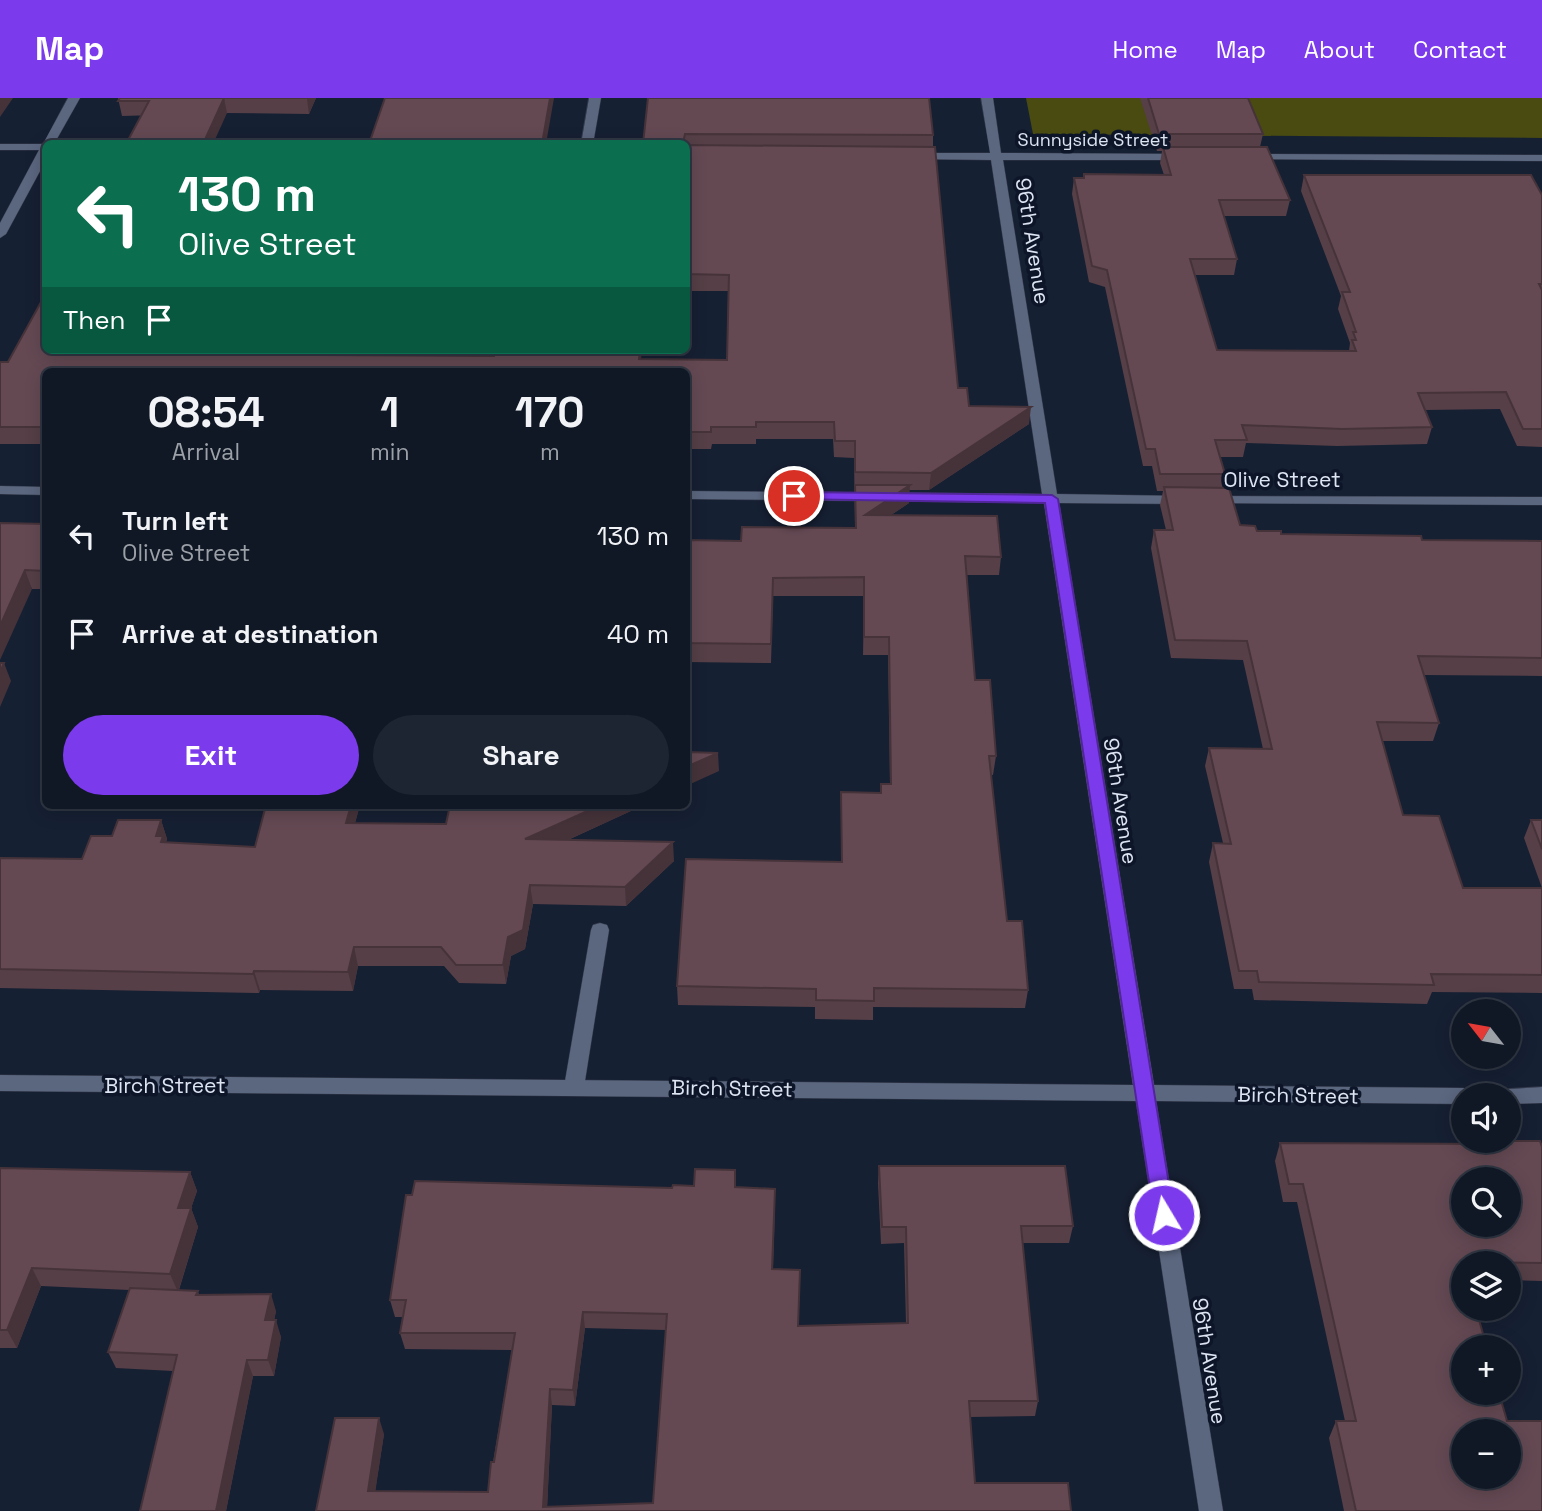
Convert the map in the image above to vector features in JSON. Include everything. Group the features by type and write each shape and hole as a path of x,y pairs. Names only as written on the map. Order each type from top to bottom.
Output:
{"street":[{"path":"50,140 74,98"},
{"path":"588,140 595,98"},
{"name":"96th Avenue","path":"987,98 1211,1511"},
{"path":"0,147 42,146"},
{"path":"0,234 42,154"},
{"name":"Sunnyside Street","path":"898,156 1193,157"},
{"path":"1235,157 1542,158"},
{"path":"0,490 42,491"},
{"name":"Olive Street","path":"690,495 1542,501"},
{"path":"574,1087 600,930"},
{"name":"Birch Street","path":"0,1083 1451,1096"},
{"path":"1521,1095 1542,1095"}],"shaded area":[{"path":"1026,98 1542,98 1542,138 1033,134"}],"building":[{"path":"120,98 224,98 205,140 128,140 149,101 118,101"},
{"path":"385,98 550,98 543,140 370,140"},
{"path":"648,98 929,98 933,135 685,134 684,140 643,140"},
{"path":"1148,98 1248,98 1263,134 1159,134"},
{"path":"690,145 935,147 958,388 967,388 969,406 1031,407 931,473 855,472 855,441 835,441 834,422 756,422 756,427 711,427 711,432 690,432 690,368 42,368 42,427 0,427 0,363 8,362 42,300 42,354 640,354 639,359 727,360 729,275 690,274"},
{"path":"1163,147 1267,147 1290,200 1219,200 1237,259 1190,259 1217,350 1356,351 1352,340 1356,340 1353,332 1356,332 1342,292 1350,292 1304,175 1531,175 1542,195 1542,284 1539,284 1542,290 1542,429 1523,429 1506,392 1418,393 1432,427 1342,429 1242,425 1247,440 1215,440 1225,474 1160,474 1155,449 1146,449 1107,270 1092,266 1074,178 1084,178 1084,174 1171,175"},
{"path":"855,485 910,485 865,515 997,516 1001,557 965,556 975,680 990,680 996,756 989,756 1007,921 1022,921 1028,990 874,988 874,1001 816,1000 816,989 677,986 686,859 842,862 841,792 881,793 881,784 891,784 889,637 864,637 864,577 773,578 771,644 690,643 690,540 741,541 742,527 856,528"},
{"path":"1164,487 1229,488 1240,525 1255,526 1257,531 1281,531 1281,534 1421,536 1422,540 1542,541 1542,658 1418,656 1439,723 1377,722 1403,815 1439,816 1463,888 1542,888 1542,975 1431,974 1434,985 1259,982 1257,971 1239,971 1213,843 1231,844 1209,748 1272,749 1247,641 1175,640 1154,530 1173,530"},
{"path":"0,523 42,524 42,571 25,570 0,626"},
{"path":"690,752 718,753 690,765"},
{"path":"265,809 350,809 346,823 446,824 449,809 592,809 525,839 673,842 625,887 530,885 523,930 508,937 503,965 456,965 441,947 354,947 348,972 254,971 253,974 0,969 0,858 82,859 91,836 112,836 118,820 161,820 156,836 163,836 161,842 255,847"},
{"path":"1531,820 1542,820 1542,849"},
{"path":"1521,1141 1540,1141 1542,1263 1521,1263 1521,1251 1451,1251 1451,1321 1479,1321 1483,1335 1451,1335 1451,1405 1502,1405 1506,1419 1451,1419 1451,1489 1521,1489 1521,1421 1542,1421 1542,1511 1356,1511 1336,1421 1356,1421 1303,1184 1289,1184 1280,1143 1451,1144 1451,1153 1521,1153"},
{"path":"879,1166 1065,1166 1073,1226 1021,1226 1038,1401 969,1401 975,1483 1068,1483 1071,1511 316,1511 335,1418 379,1418 368,1491 488,1492 515,1333 400,1333 406,1300 390,1300 406,1195 412,1195 415,1181 672,1188 673,1185 694,1186 695,1169 735,1170 735,1187 775,1189 772,1269 800,1270 798,1326 908,1323 906,1227 882,1227","holes":["583,1312 667,1314 653,1503 543,1507 550,1389 573,1390"]},
{"path":"0,1168 190,1172 178,1208 191,1208 170,1274 32,1268 7,1330 0,1330"},
{"path":"130,1288 198,1291 196,1295 271,1294 265,1320 276,1320 268,1360 247,1360 216,1511 140,1511 177,1355 108,1352"}],"route":[{"path":"794,496 1052,499 1164,1215"}]}
